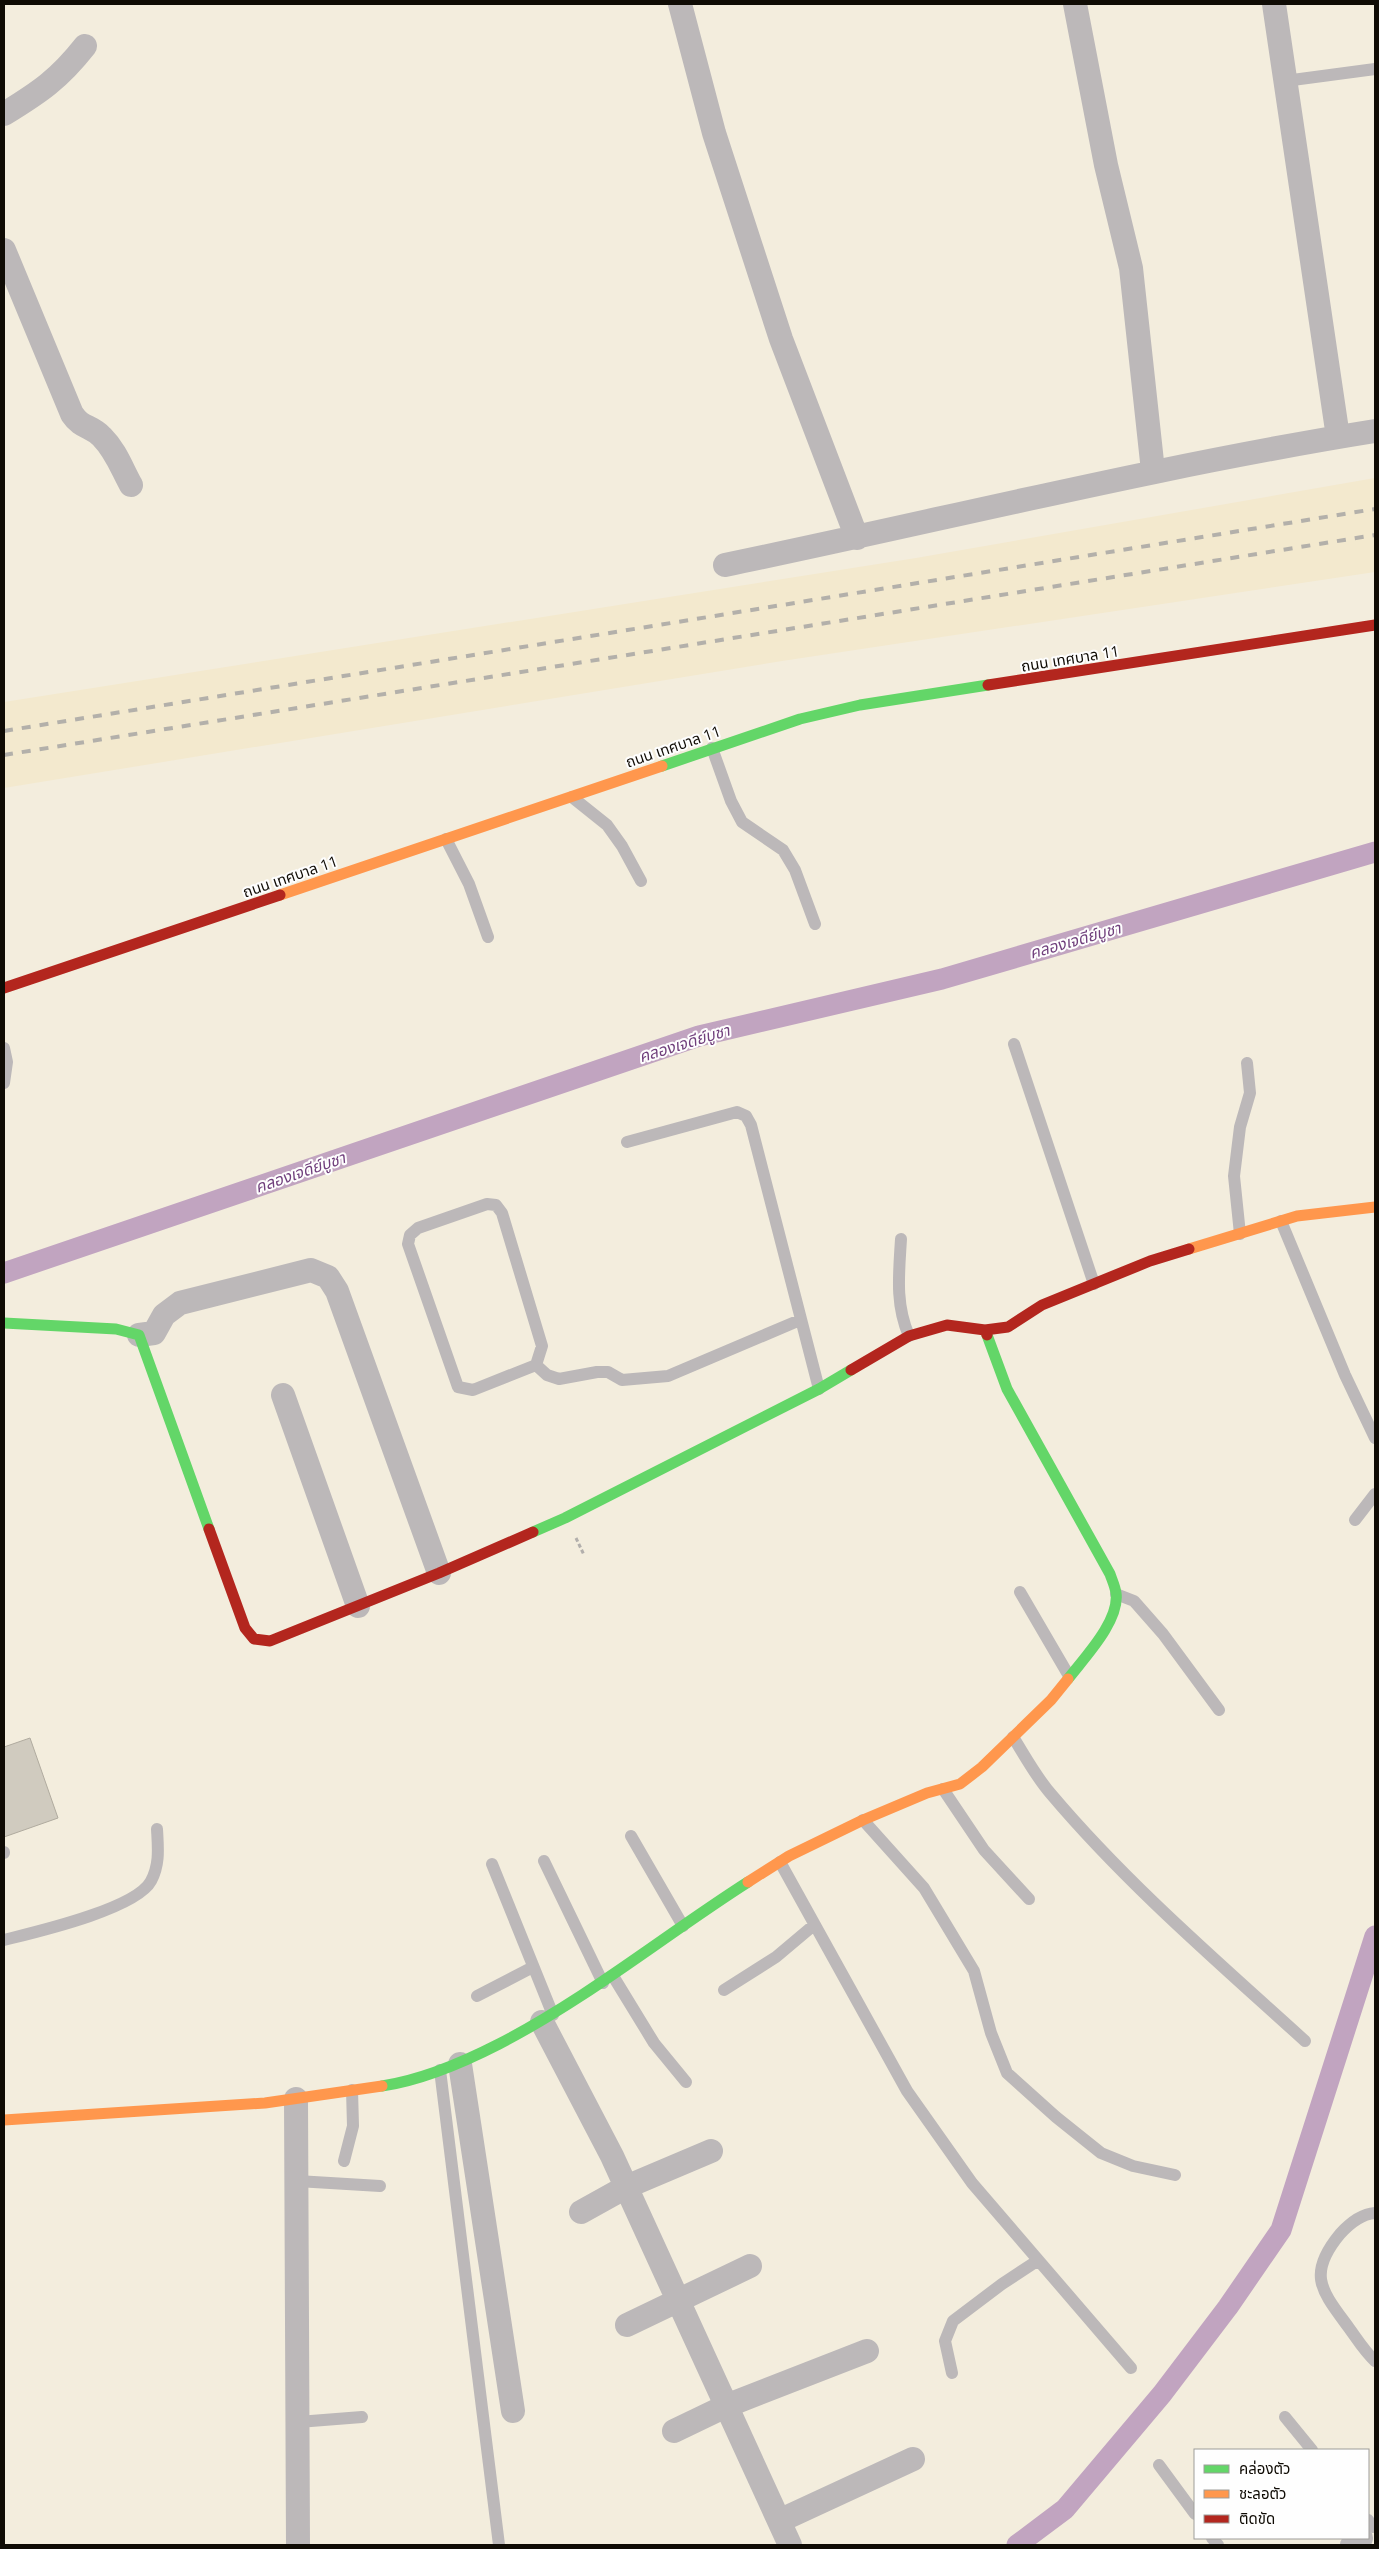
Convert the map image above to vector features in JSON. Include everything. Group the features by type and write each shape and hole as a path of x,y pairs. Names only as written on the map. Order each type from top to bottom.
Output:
{"street":[{"path":"680,4 714,133 778,330 856,538"},
{"path":"1075,4 1106,165 1131,268 1153,471"},
{"path":"1274,4 1338,437"},
{"path":"4,114 50,85 67,70 86,46"},
{"path":"4,250 72,414 79,424 91,428 112,448 131,486"},
{"path":"725,565 856,538 1153,471 1375,431"},
{"name":"ถนน เทศบาล 11","path":"4,988 800,719 860,705 1375,626"},
{"path":"139,1335 245,1628 254,1639 270,1641 439,1573 565,1518 819,1389 910,1336 947,1324 985,1330 1008,1327 1042,1305 1150,1261 1297,1216 1375,1207"},
{"path":"4,1323 116,1329 139,1335 154,1333 164,1315 180,1303 311,1270 328,1277 337,1291 439,1573"},
{"path":"4,2120 256,2104 396,2084 450,2067 547,2019 608,1980 683,1926 780,1862 863,1820 960,1784 982,1767 1051,1700 1102,1635 1113,1613 1116,1594 1110,1574 1006,1389 985,1330"},
{"path":"283,1395 358,1606"},
{"path":"547,2019 790,2545"},
{"path":"450,2067 513,2411"},
{"path":"296,2098 298,2545"},
{"path":"581,2212 626,2187 711,2151"},
{"path":"627,2325 750,2266"},
{"path":"674,2431 726,2406 866,2351"},
{"path":"779,2521 913,2459"}],"lane":[{"path":"1285,80 1375,69"},
{"path":"712,748 731,801 742,822 783,850 795,870 815,924"},
{"path":"572,797 607,825 622,846 641,881"},
{"path":"446,839 469,884 488,937"},
{"path":"1014,1044 1094,1284"},
{"path":"4,1048 8,1062 4,1083"},
{"path":"1240,1234 1234,1176 1240,1127 1250,1093 1246,1063"},
{"path":"627,1142 737,1112 746,1116 751,1125 819,1389"},
{"path":"486,1204 496,1205 502,1213 542,1346 536,1365 473,1390 458,1387 408,1244 410,1235 418,1228 486,1204"},
{"path":"1281,1221 1345,1375 1375,1438"},
{"path":"901,1239 898,1287 899,1308 910,1336"},
{"path":"536,1365 547,1376 559,1379 597,1372 608,1372 622,1380 668,1376 800,1320"},
{"path":"1355,1520 1375,1494"},
{"path":"1020,1592 1070,1676"},
{"path":"1116,1594 1134,1601 1163,1634 1220,1710"},
{"path":"1013,1737 1050,1793 1115,1864 1174,1922 1305,2041"},
{"path":"943,1789 984,1850 1029,1899"},
{"path":"863,1820 924,1888 974,1970 991,2033 1006,2073 1101,2153 1133,2166 1175,2175"},
{"path":"4,1940 60,1926 137,1897 150,1883 159,1859 157,1829"},
{"path":"632,1836 683,1926"},
{"path":"544,1861 608,1980 654,2043 686,2082"},
{"path":"780,1862 907,2091 972,2183 1037,2261 1131,2368"},
{"path":"492,1864 533,1967 547,2019"},
{"path":"724,1990 776,1957 814,1925"},
{"path":"477,1996 533,1967"},
{"path":"450,2067 499,2545"},
{"path":"344,2161 353,2126 352,2090"},
{"path":"297,2181 380,2186"},
{"path":"1375,2213 1368,2214 1347,2226 1329,2248 1320,2269 1324,2294 1375,2361"},
{"path":"952,2373 946,2341 953,2321 1037,2261"},
{"path":"1285,2416 1311,2449"},
{"path":"298,2422 362,2417"},
{"path":"1159,2465 1194,2513"}],"shaded area":[{"path":"1375,478 1375,572 782,661 4,788 4,702 916,558"}],"building":[{"path":"30,1738 58,1818 4,1837 4,1747"}],"waterway":[{"name":"คลองเจดีย์บูชา","path":"4,1273 699,1036 942,979 1375,852"},
{"path":"1017,2545 1065,2509 1162,2394 1228,2307 1281,2230 1375,1936"}],"railway":[{"path":"4,731 1375,509"},
{"path":"4,755 1375,535"}],"traffic: fast":[{"path":"662,766 800,719 860,705 988,685"},
{"path":"4,1323 116,1329 139,1335 209,1529"},
{"path":"987,1335 1007,1389 1110,1574 1116,1590 1116,1604 1107,1627 1100,1639 1068,1679"},
{"path":"533,1532 565,1518 819,1389 851,1370"},
{"path":"382,2086 412,2080 442,2070 485,2051 532,2026 595,1987 748,1882"}],"traffic: slow":[{"path":"280,895 662,766"},
{"path":"1189,1249 1297,1216 1375,1207"},
{"path":"748,1882 789,1856 863,1820 927,1793 960,1784 982,1767 1051,1700 1068,1679"},
{"path":"4,2120 265,2103 382,2086"}],"traffic: jam":[{"path":"988,685 1375,625"},
{"path":"4,988 280,895"},
{"path":"987,1335 985,1330 1008,1327 1042,1305 1150,1261 1189,1249"},
{"path":"851,1370 909,1336 947,1325 985,1330"},
{"path":"209,1529 245,1628 254,1639 270,1641 439,1573 533,1532"}]}
